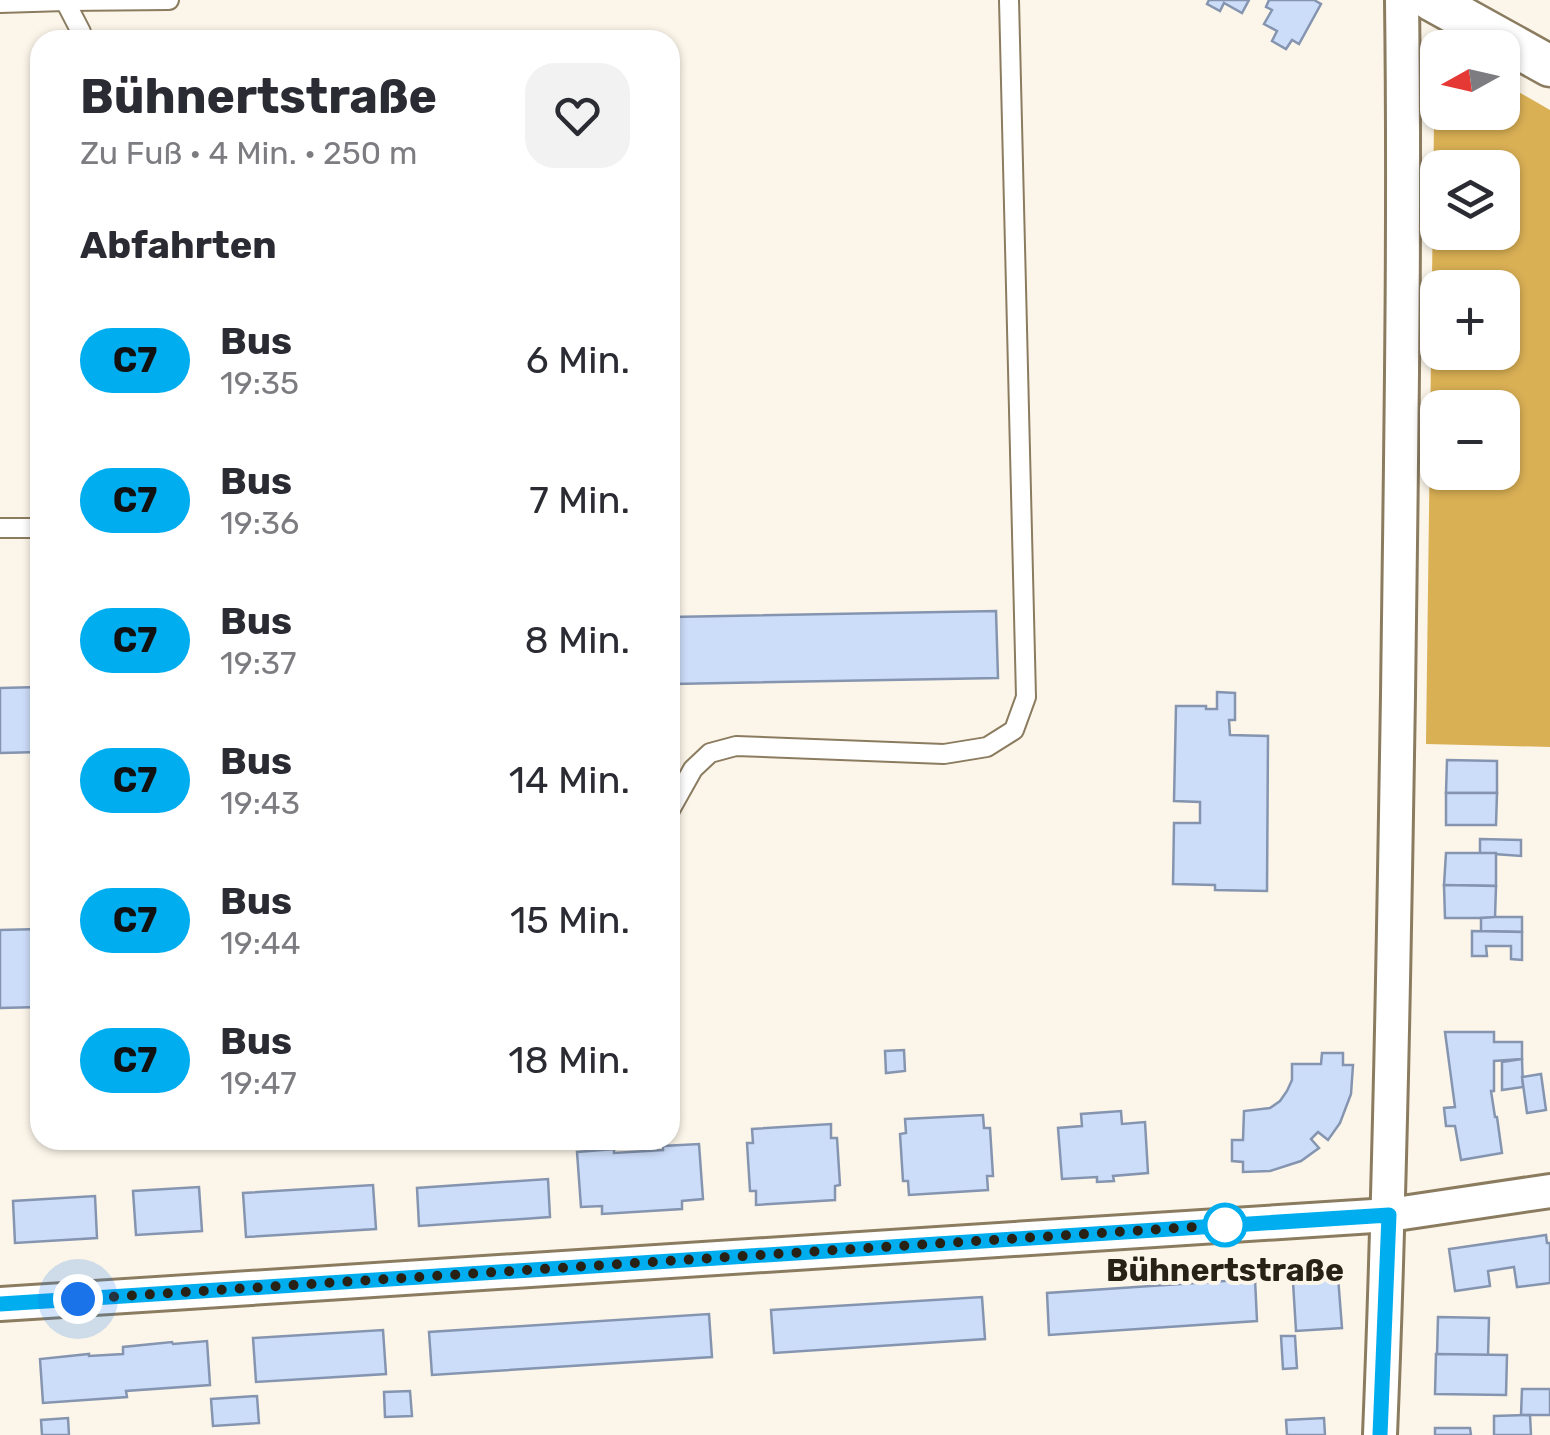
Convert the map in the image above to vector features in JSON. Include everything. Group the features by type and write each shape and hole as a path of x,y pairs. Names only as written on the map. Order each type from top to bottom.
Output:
{"street":[{"path":"1380,1435 1389,1215 1405,180 1402,0"},
{"path":"1431,0 1550,66"},
{"path":"0,1304 1389,1215 1550,1190"}],"lane":[{"path":"0,3 168,0"},
{"path":"680,792 693,769 710,753 736,746 944,754 987,748 1014,730 1026,697 1009,0"},
{"path":"65,1 79,30"},
{"path":"0,528 30,528"}],"shaded area":[{"path":"1520,93 1550,110 1550,747 1426,744 1429,490 1520,490 1520,390 1431,390 1431,370 1520,370 1520,270 1432,270 1432,250 1520,250 1520,150 1434,150 1434,130 1520,130"}],"building":[{"path":"1209,0 1249,0 1242,13 1224,3 1220,11 1207,4"},
{"path":"1269,0 1314,0 1321,4 1299,44 1292,40 1286,49 1272,41 1277,31 1264,24 1272,10 1266,7"},
{"path":"996,611 998,678 680,684 680,617"},
{"path":"30,687 30,752 0,753 0,688"},
{"path":"1217,692 1235,693 1235,720 1229,720 1230,735 1268,736 1267,891 1173,884 1174,823 1200,823 1200,802 1174,801 1176,706 1217,709"},
{"path":"1447,760 1497,761 1497,793 1446,793"},
{"path":"1446,793 1497,793 1496,825 1446,825"},
{"path":"1480,839 1521,840 1521,856 1480,853"},
{"path":"1446,853 1496,853 1496,886 1444,885"},
{"path":"1444,885 1496,886 1495,918 1445,918"},
{"path":"1522,917 1522,932 1481,931 1481,918"},
{"path":"30,929 30,1007 0,1008 0,930"},
{"path":"1472,931 1522,932 1522,960 1511,959 1511,946 1486,946 1487,956 1472,956"},
{"path":"1445,1032 1494,1032 1494,1042 1522,1042 1522,1059 1494,1061 1491,1091 1502,1153 1461,1160 1455,1126 1446,1126 1444,1108 1455,1107"},
{"path":"904,1050 905,1071 886,1073 885,1051"},
{"path":"1322,1053 1343,1053 1343,1065 1353,1065 1351,1094 1340,1123 1328,1140 1318,1132 1311,1139 1319,1148 1301,1161 1270,1171 1243,1172 1243,1162 1232,1161 1232,1140 1243,1140 1244,1111 1270,1108 1280,1101 1292,1080 1292,1064 1321,1064"},
{"path":"1522,1059 1523,1087 1502,1090 1502,1062"},
{"path":"1541,1074 1546,1110 1527,1113 1522,1077"},
{"path":"1121,1111 1122,1124 1145,1122 1148,1173 1113,1176 1114,1181 1097,1182 1097,1177 1062,1179 1058,1128 1082,1126 1081,1114"},
{"path":"983,1115 984,1128 990,1128 993,1176 987,1176 988,1190 909,1195 908,1181 903,1181 900,1134 906,1133 905,1119"},
{"path":"831,1124 831,1138 837,1138 840,1185 835,1186 835,1200 756,1205 756,1191 750,1191 747,1143 753,1143 752,1129"},
{"path":"699,1144 703,1199 682,1201 682,1209 602,1214 602,1206 581,1207 577,1152 680,1150 680,1145"},
{"path":"548,1179 550,1217 419,1226 417,1188"},
{"path":"373,1185 376,1229 246,1237 243,1193"},
{"path":"199,1187 202,1231 136,1235 133,1191"},
{"path":"95,1196 97,1238 15,1243 13,1201"},
{"path":"1546,1235 1550,1243 1550,1283 1517,1287 1514,1267 1488,1271 1490,1286 1455,1291 1449,1249"},
{"path":"1337,1264 1342,1328 1296,1331 1292,1266"},
{"path":"1255,1279 1257,1321 1049,1335 1047,1293"},
{"path":"982,1297 985,1339 774,1353 771,1310"},
{"path":"709,1314 712,1357 432,1375 429,1332"},
{"path":"1438,1317 1489,1318 1488,1356 1437,1355"},
{"path":"383,1330 386,1374 256,1382 253,1338"},
{"path":"1281,1336 1295,1336 1297,1368 1283,1369"},
{"path":"207,1341 210,1385 126,1391 127,1397 43,1403 40,1359 123,1354 123,1347"},
{"path":"1436,1354 1507,1355 1506,1395 1435,1394"},
{"path":"1522,1389 1550,1389 1550,1415 1521,1415"},
{"path":"410,1391 412,1416 385,1417 384,1392"},
{"path":"257,1396 259,1423 213,1426 211,1399"},
{"path":"1530,1415 1531,1435 1494,1435 1494,1416"},
{"path":"68,1418 69,1435 42,1435 41,1420"},
{"path":"1324,1418 1325,1435 1287,1435 1286,1420"},
{"path":"1435,1428 1470,1428 1471,1435 1435,1435"}],"bus line":[{"name":"C7","path":"0,1304 1389,1215 1380,1435"}],"place":[{"name":"Bühnertstraße","path":"1225,1225"}],"route":[{"path":"78,1299 1225,1225"}]}
